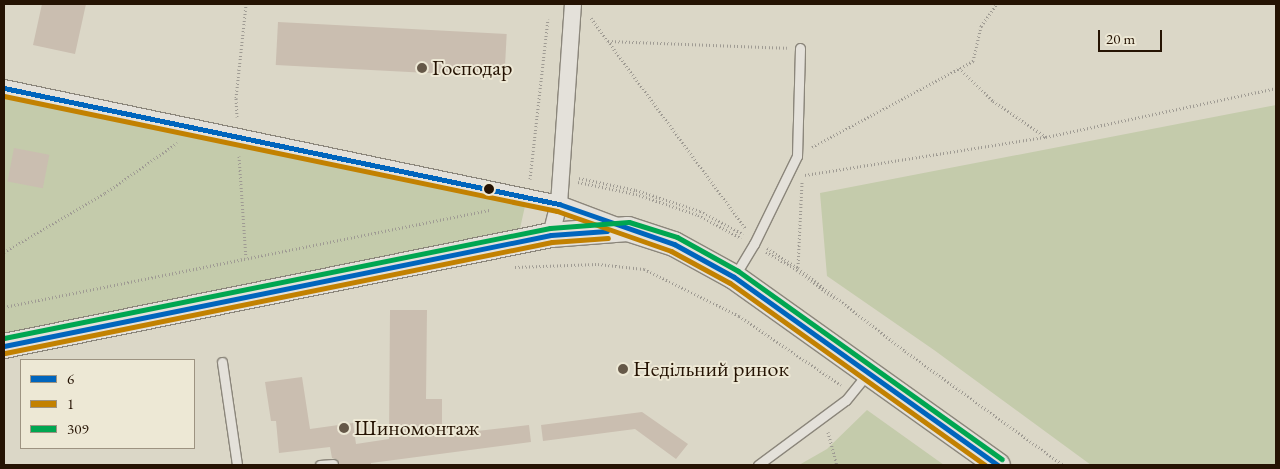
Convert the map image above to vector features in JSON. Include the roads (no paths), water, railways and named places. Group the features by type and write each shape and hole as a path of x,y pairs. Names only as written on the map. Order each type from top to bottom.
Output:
{"main road":[{"path":"4,346 551,236 628,230 674,244 734,277 998,465"}],"street":[{"path":"551,236 558,204 580,7"},
{"path":"4,88 558,204 628,230"}],"lane":[{"path":"734,277 754,242 797,156 800,48"},
{"path":"222,362 237,465"},
{"path":"758,465 824,416 852,392 869,372"},
{"path":"320,465 333,464"}],"place":[{"name":"Господар","path":"422,68"},
{"name":"Недільний ринок","path":"623,369"},
{"name":"Шиномонтаж","path":"344,428"}]}
